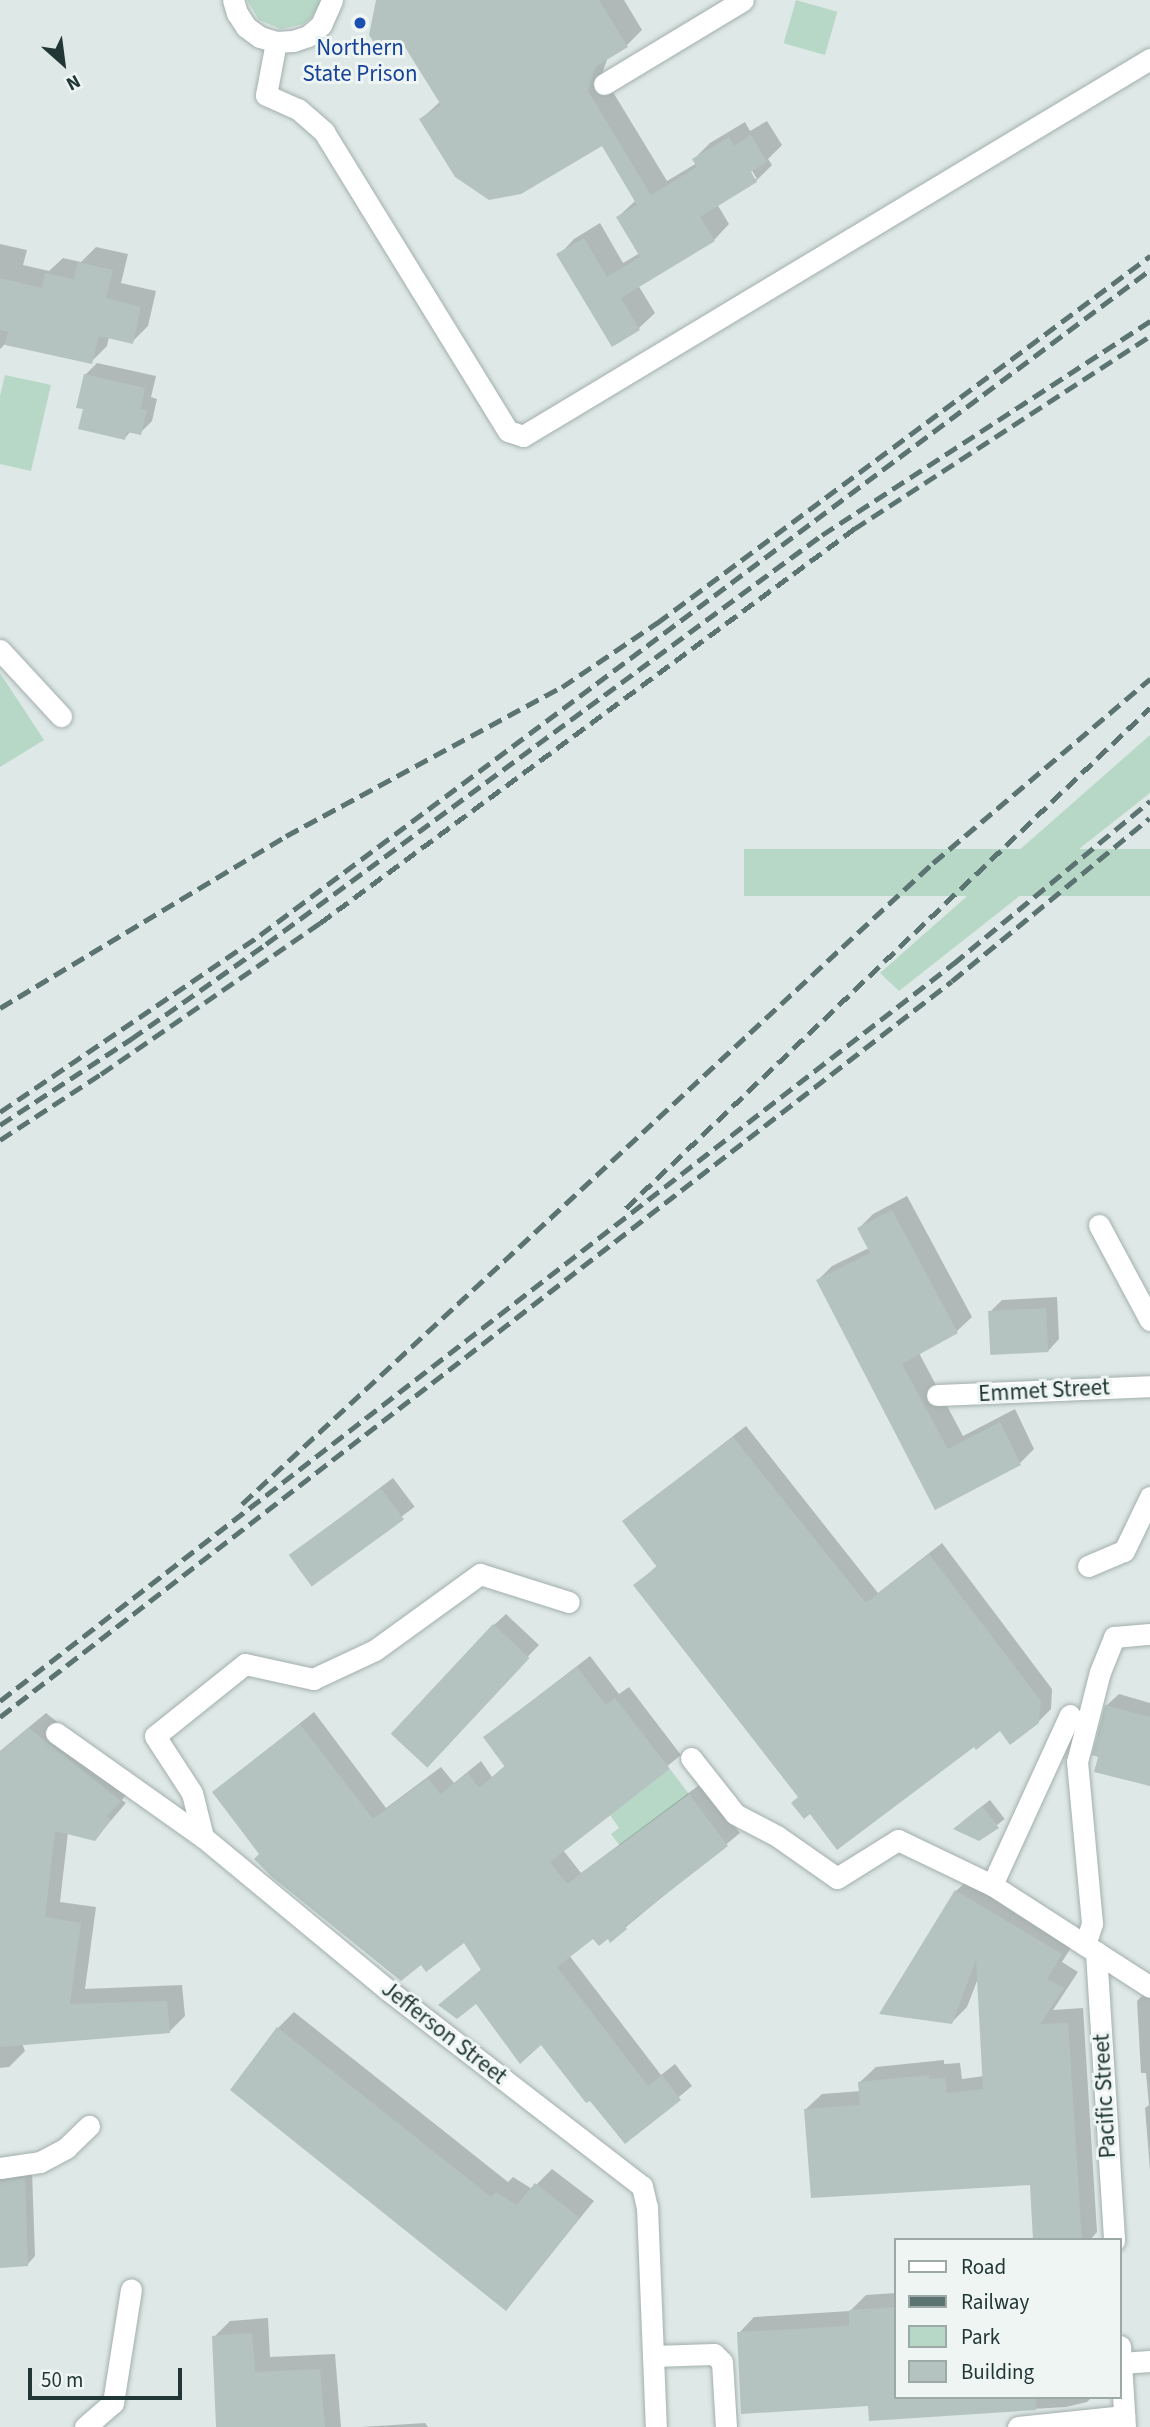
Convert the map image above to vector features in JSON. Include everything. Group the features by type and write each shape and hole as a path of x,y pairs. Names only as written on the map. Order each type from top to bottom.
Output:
{"street":[{"path":"233,0 246,27 260,37 276,42 293,41 308,36 321,25 332,0"},
{"path":"604,84 743,0"},
{"path":"276,42 266,96 298,109 324,132 508,431 523,436 1150,59"},
{"path":"0,650 61,716"},
{"path":"1099,1225 1150,1321"},
{"name":"Emmet Street","path":"937,1395 1150,1386"},
{"path":"1087,1566 1124,1551 1150,1496"},
{"path":"203,1837 192,1793 155,1736 245,1664 313,1679 375,1650 480,1574 569,1602"},
{"name":"Pacific Street","path":"1114,2238 1091,1949 1092,1923 1077,1762 1100,1672 1114,1637 1150,1634"},
{"path":"992,1885 1070,1715"},
{"name":"Jefferson Street","path":"55,1733 203,1837 388,1990 642,2186 647,2207 656,2427"},
{"path":"691,1758 735,1814 777,1836 837,1878 898,1840 992,1885 1150,1987"},
{"path":"0,2168 40,2162 66,2148 89,2126"},
{"path":"85,2427 113,2403 131,2289"},
{"path":"653,2356 714,2354 722,2362 726,2427"},
{"path":"1122,2355 1150,2361"},
{"path":"1018,2427 1125,2421 1122,2372"}],"green space":[{"path":"247,0 321,0 312,17 303,24 281,29 259,20"},
{"path":"796,0 837,12 825,55 784,43"},
{"path":"5,375 51,385 31,471 0,464 0,396"},
{"path":"0,673 44,740 0,767"},
{"path":"1150,735 1150,793 899,991 880,973"},
{"path":"744,849 1150,849 1150,896 744,896"},
{"path":"670,1769 689,1794 620,1846 611,1834 619,1828 610,1815"}],"building":[{"path":"376,0 599,0 628,47 595,67 588,91 651,195 697,167 692,159 729,137 734,146 751,135 767,162 751,172 757,182 700,217 715,241 621,298 640,330 612,347 556,254 584,238 607,277 640,257 616,217 637,205 602,146 521,194 489,200 455,177 419,119 441,105 403,44 383,57 369,35"},
{"path":"78,262 113,270 106,298 141,307 133,344 99,336 92,364 5,345 8,332 0,330 0,278 42,288 45,273 74,279"},
{"path":"84,374 145,388 141,409 147,410 141,435 127,432 125,440 78,429 83,409 76,408"},
{"path":"892,1210 958,1333 902,1364 948,1449 1000,1422 1021,1465 935,1510 816,1280 870,1253 857,1228"},
{"path":"1046,1308 1048,1352 990,1355 988,1311"},
{"path":"733,1437 866,1603 929,1554 1041,1701 1039,1723 1010,1745 1000,1731 976,1750 974,1747 837,1850 810,1814 804,1819 791,1803 798,1797 633,1585 657,1567 622,1521"},
{"path":"381,1488 404,1520 312,1587 289,1555"},
{"path":"493,1624 530,1658 427,1768 391,1734"},
{"path":"577,1667 606,1705 615,1698 670,1769 550,1862 567,1884 689,1794 728,1846 625,1926 627,1929 610,1943 608,1939 599,1946 593,1939 557,1967 648,2086 662,2075 681,2100 625,2144 590,2101 586,2103 541,2045 520,2064 476,2004 457,2019 438,2005 481,1970 464,1943 426,1972 421,1965 401,1981 272,1877 254,1859 259,1854 212,1792 300,1724 373,1819 428,1778 440,1794 468,1773 479,1788 505,1767 483,1737"},
{"path":"1105,1705 1150,1717 1150,1786 1094,1772 1098,1757 1092,1755"},
{"path":"29,1728 121,1801 107,1816 111,1820 95,1841 55,1831 45,1917 81,1923 70,2004 167,2001 170,2033 0,2047 0,1751"},
{"path":"982,1806 999,1828 979,1841 953,1829"},
{"path":"955,1890 1062,1954 1047,1979 1064,1988 1040,2024 1068,2023 1082,2238 1033,2238 1030,2185 811,2198 804,2109 860,2105 858,2082 929,2075 929,2079 945,2078 947,2093 983,2089 976,1960 952,2024 879,2014"},
{"path":"277,2027 491,2197 496,2192 517,2205 535,2183 580,2218 506,2311 230,2090"},
{"path":"25,2178 28,2266 0,2268 0,2181"},
{"path":"894,2307 894,2399 1036,2399 1036,2410 869,2421 868,2406 741,2414 737,2332 849,2326 849,2310"},
{"path":"252,2333 255,2372 320,2369 325,2427 216,2427 212,2336"}],"railway":[{"path":"0,1008 286,836 562,687 657,623 1150,256"},
{"path":"0,1112 260,935 1150,270"},
{"path":"0,1125 131,1039 266,944 822,535 1150,321"},
{"path":"0,1140 320,923 854,529 1150,336"},
{"path":"242,1504 933,863 1150,679"},
{"path":"626,1208 1150,708"},
{"path":"0,1701 953,964 1150,801"},
{"path":"0,1717 952,981 1150,818"}],"place":[{"name":"Northern State Prison","path":"360,23"}]}
